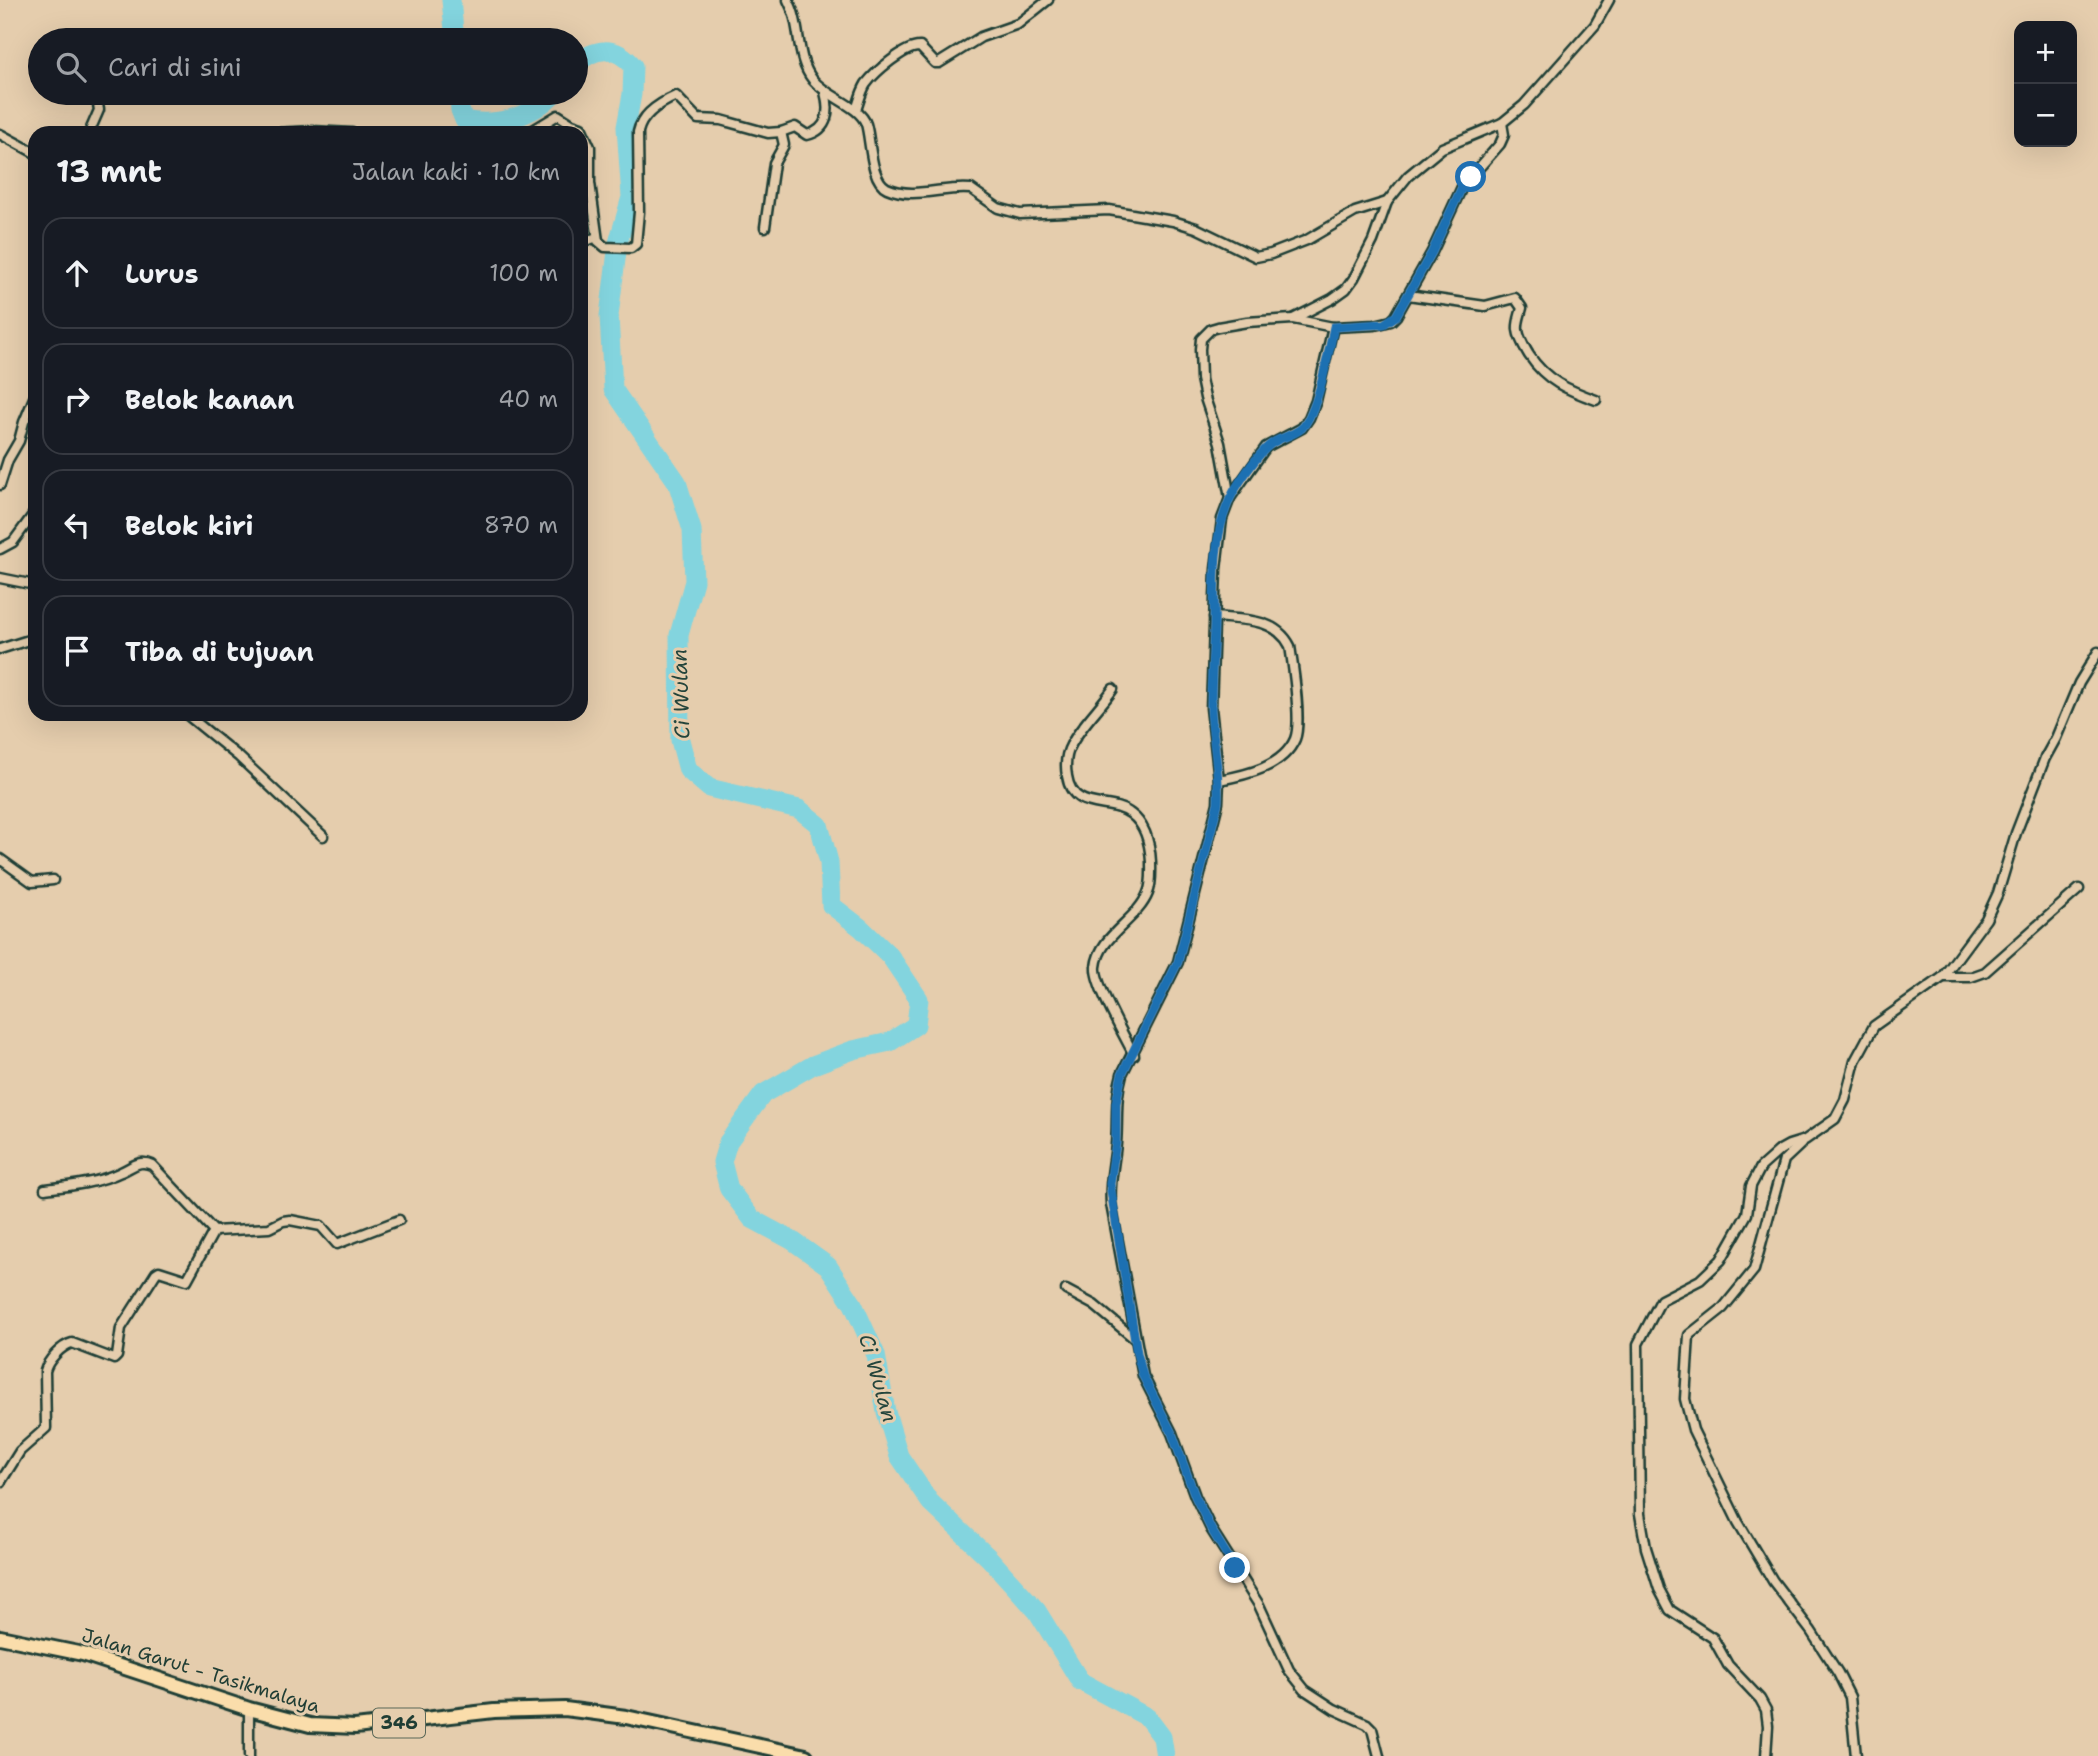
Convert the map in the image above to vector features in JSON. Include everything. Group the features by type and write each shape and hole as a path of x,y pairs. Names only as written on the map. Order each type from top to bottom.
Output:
{"main road":[{"name":"Jalan Garut - Tasikmalaya","path":"0,1637 83,1654 294,1722 340,1727 373,1726 494,1711 565,1709 626,1717 806,1756"}],"street":[{"path":"788,0 796,19 804,65 825,92 856,110 866,124 876,175 882,185 890,189 918,193 971,189 998,208 1020,214 1109,210 1150,216 1196,228 1256,257 1307,240 1355,212 1387,202"},
{"path":"856,110 863,89 870,79 905,52 920,47 939,63 982,36 1018,24 1048,0"},
{"path":"1293,319 1346,289 1373,241 1387,202 1408,176 1442,148 1502,123 1536,94 1595,25 1609,0"},
{"path":"588,142 597,237 605,247 628,248 636,244 638,221 638,132 640,124 652,111 676,96 698,119 721,120 762,132 781,132 795,127 807,135 817,131 829,114 825,92"},
{"path":"92,126 99,110 98,105"},
{"path":"539,126 558,115 578,126"},
{"path":"1230,498 1222,452 1201,379 1202,339 1212,329 1247,322 1293,319 1334,327 1375,325 1391,321 1432,252 1462,187 1500,144 1504,135 1502,123"},
{"path":"765,227 774,163 785,145 781,132"},
{"path":"0,134 28,149"},
{"path":"588,240 597,237"},
{"path":"1408,295 1485,306 1515,298 1519,300 1522,309 1518,329 1520,338 1536,365 1556,383 1596,400"},
{"path":"1334,327 1316,401 1309,418 1302,428 1266,447 1230,498 1220,532 1211,708 1219,780 1218,803 1178,962 1118,1087 1116,1142 1110,1184 1143,1376 1172,1433 1195,1496 1211,1529 1259,1605 1289,1670 1306,1690 1334,1709 1367,1724 1379,1756"},
{"path":"0,485 28,412"},
{"path":"0,549 13,542 28,522"},
{"path":"0,578 28,584"},
{"path":"1214,617 1269,624 1286,637 1290,646 1297,715 1294,741 1279,758 1248,773 1219,780"},
{"path":"0,649 28,640"},
{"path":"1856,1756 1850,1697 1838,1673 1811,1631 1773,1581 1738,1522 1693,1430 1685,1399 1689,1335 1723,1308 1754,1270 1784,1160 1805,1140 1835,1119 1845,1100 1855,1061 1874,1026 1943,977 1991,910 2024,810 2045,758 2078,683 2098,652"},
{"path":"1113,689 1070,747 1066,774 1072,790 1079,797 1087,802 1131,814 1148,837 1151,861 1149,892 1139,908 1103,947 1096,967 1102,990 1134,1055"},
{"path":"195,721 239,757 323,836"},
{"path":"0,859 32,882 53,880"},
{"path":"1943,977 1971,976 1985,972 2078,889"},
{"path":"1766,1756 1768,1726 1766,1710 1760,1699 1728,1665 1713,1638 1670,1610 1659,1589 1646,1548 1640,1514 1638,1344 1661,1300 1700,1280 1721,1260 1747,1214 1751,1186 1761,1167 1788,1145 1805,1140"},
{"path":"45,1189 99,1180 141,1162 147,1162 214,1231 269,1228 290,1220 321,1226 337,1244 399,1220"},
{"path":"0,1483 17,1454 46,1429 48,1363 65,1346 72,1343 114,1359 117,1356 121,1328 156,1273 159,1271 187,1280 214,1231"},
{"path":"1066,1290 1094,1305 1135,1339"},
{"path":"249,1709 249,1756"}],"waterway":[{"name":"Ci Wulan","path":"451,0 454,28"},
{"name":"Ci Wulan","path":"588,56 597,52 612,52 619,54 633,66 632,94 626,127 631,197 618,243 609,316 613,389 677,482 692,530 694,581 679,635 680,740 688,770 709,788 799,809 819,825 829,862 831,905 861,928 890,956 919,999 916,1025 890,1042 853,1050 813,1065 763,1094 728,1142 722,1162 729,1189 752,1219 793,1241 828,1266 853,1304 876,1355 886,1412 899,1456 930,1502 989,1558 1037,1611 1080,1681 1147,1717 1162,1737 1165,1756"},
{"name":"Ci Wulan","path":"460,105 464,120 476,122 513,118 539,105"}],"route":[{"path":"1235,1568 1195,1496 1172,1433 1143,1376 1137,1353 1111,1204 1110,1184 1116,1142 1118,1087 1178,962 1218,803 1219,780 1211,708 1216,569 1226,506 1266,447 1302,428 1309,418 1316,401 1334,327 1384,324 1396,316 1432,252 1462,187 1471,177"}]}
